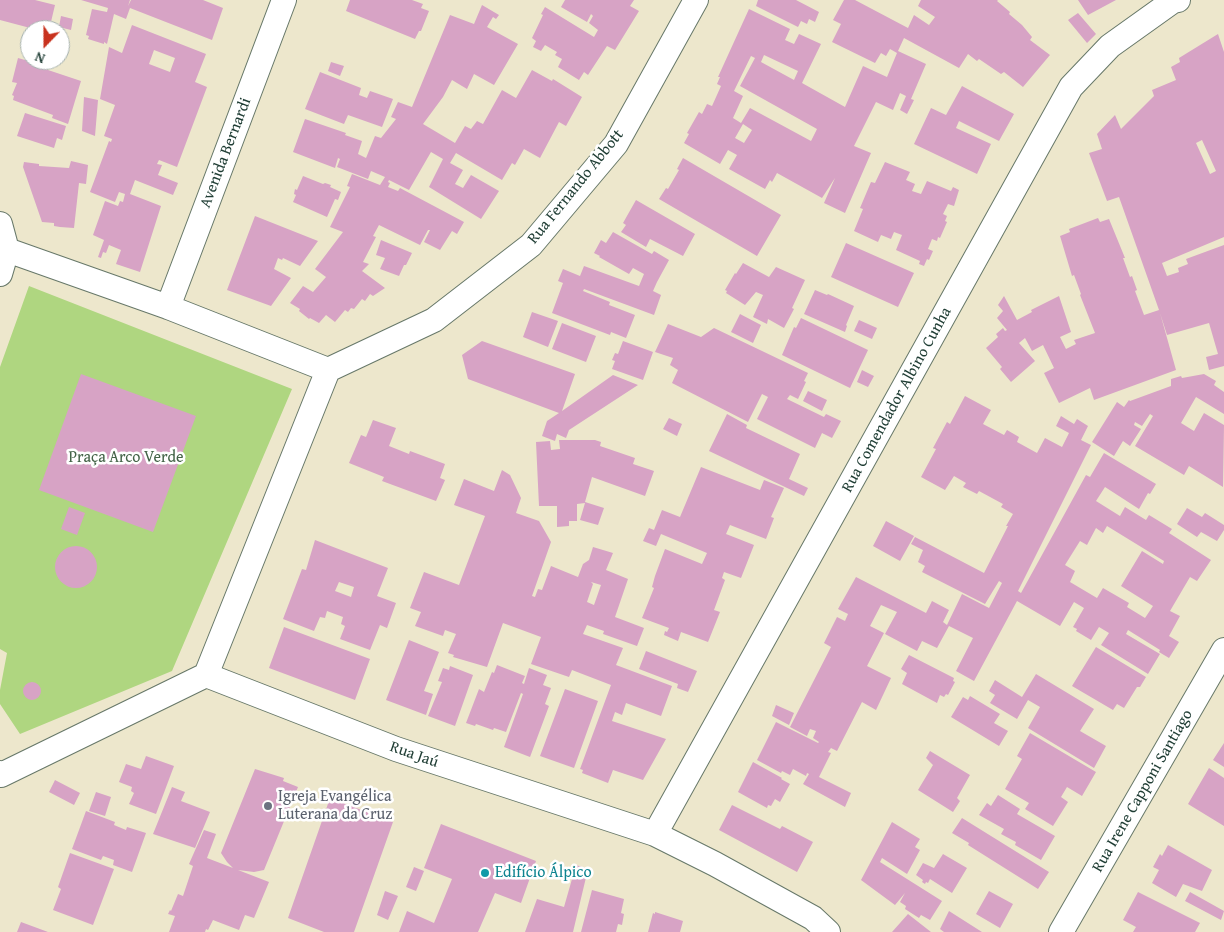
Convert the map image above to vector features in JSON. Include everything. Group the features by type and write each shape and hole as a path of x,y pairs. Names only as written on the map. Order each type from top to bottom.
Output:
{"street":[{"name":"Avenida Bernardi","path":"168,307 284,0"},
{"name":"Rua Fernando Abbott","path":"328,370 434,320 531,245 616,144 696,0"},
{"name":"Rua Comendador Albino Cunha","path":"655,834 1071,87 1110,46 1173,1 1178,0"},
{"path":"0,224 7,250 0,274"},
{"path":"0,775 206,675 328,370 168,307 7,250"},
{"name":"Rua Irene Capponi Santiago","path":"1061,932 1224,650"},
{"name":"Rua Jaú","path":"206,675 396,749 655,834 715,864 813,918 828,932"}],"green space":[{"name":"Praça Arco Verde","path":"29,286 292,389 172,671 20,734 0,704 0,690 7,653 0,649 0,367"}],"building":[{"path":"0,0 35,0 55,5 51,20 20,20 20,25 0,20"},
{"path":"81,0 130,0 128,6 131,0 203,0 223,8 212,40 130,8 126,19 114,14 107,44 104,42 104,44 88,39 89,36 86,35 92,9 107,12 108,8"},
{"path":"350,0 412,0 423,4 421,8 429,11 421,31 419,31 415,39 346,11"},
{"path":"565,0 634,0 630,6 639,11 615,50 607,46 588,75 584,72 579,80 558,67 562,59 555,55 557,52 545,45 541,51 533,47 536,41 532,38 545,7 594,37 598,30 589,23 593,16 591,14 587,22 561,7"},
{"path":"758,0 796,0 819,12 815,22 809,19 807,24 801,21 798,27 756,6"},
{"path":"844,0 855,0 908,28 914,15 929,25 935,17 918,6 921,0 998,0 1032,37 1030,40 1050,55 1023,87 1004,72 1001,74 968,54 959,68 904,38 898,51 926,64 911,99 914,100 907,114 900,110 906,96 900,93 893,110 876,102 854,146 871,153 845,213 824,203 835,178 822,198 777,173 765,189 729,169 737,155 728,150 720,164 684,143 689,134 687,133 699,112 702,114 707,104 712,106 721,86 717,84 720,77 718,77 749,9 790,29 785,40 794,44 799,34 821,44 802,83 845,107 863,66 887,77 897,53 890,49 886,56 881,53 875,63 832,42 841,24 833,20","holes":["764,55 798,71 794,80 761,62","751,56 755,58 740,86 817,129 811,141 750,108 741,123 733,118 743,96 734,91","743,124 752,130 744,143 735,138"]},
{"path":"1078,0 1116,0 1088,15"},
{"path":"482,5 499,15 496,19 493,17 487,27 518,44 494,85 474,74 467,89 452,80 443,97 423,124 455,143 465,126 471,129 477,121 483,124 502,90 516,98 532,70 552,81 553,79 582,97 566,126 559,122 540,158 524,149 515,165 512,163 502,180 456,153 450,163 463,170 455,184 463,188 471,175 499,191 481,219 429,187 443,159 431,152 409,190 389,180 388,187 398,191 400,188 464,222 457,234 452,231 440,250 424,242 430,230 428,230 420,245 379,225 373,236 376,237 363,262 369,264 362,271 385,288 373,296 370,294 365,301 362,299 354,309 351,308 348,312 345,310 335,322 326,315 319,323 309,319 299,311 300,309 290,303 303,286 313,292 326,277 315,269 343,232 330,227 350,187 347,186 352,174 380,185 385,177 371,171 368,179 337,167 340,159 338,158 335,168 293,152 305,119 346,133 345,135 362,141 358,154 366,158 375,136 381,138 396,119 391,117 398,102 412,107 450,15 474,24"},
{"path":"1078,13 1096,34 1087,43 1068,20"},
{"path":"61,16 73,19 71,30 70,20 60,20"},
{"path":"132,25 206,54 195,82 207,87 177,167 159,160 157,164 162,165 158,175 178,183 173,195 135,180 130,194 161,206 140,272 116,264 121,250 109,245 106,253 103,252 101,258 98,257 104,240 93,235 105,201 118,206 120,201 123,202 125,194 119,192 115,202 90,192 109,141 111,142 112,139 104,136 115,105 100,99 109,47 122,53","holes":["154,50 175,58 170,72 149,64"]},
{"path":"1218,34 1224,52 1224,237 1162,263 1167,276 1179,272 1178,268 1188,264 1186,259 1224,245 1224,366 1209,370 1206,357 1218,354 1209,323 1167,335 1160,313 1176,370 1094,400 1090,388 1059,403 1044,373 1054,368 1043,345 1032,351 1025,338 1019,343 1035,361 1011,382 1000,369 1002,367 986,348 998,337 996,334 1003,328 1005,331 1007,330 997,318 1003,311 998,305 1004,296 1017,320 1032,312 1031,310 1059,296 1071,332 1060,337 1066,349 1076,344 1074,340 1095,333 1074,275 1072,276 1060,236 1070,232 1069,229 1098,218 1100,222 1109,219 1125,258 1123,258 1130,277 1132,276 1137,290 1135,291 1144,315 1159,310 1119,197 1107,201 1089,153 1102,149 1097,134 1115,115 1121,129 1154,96 1152,90 1176,80 1171,67 1180,62 1179,58","holes":["1202,140 1216,171 1210,174 1196,143"]},
{"path":"18,58 20,59 20,70 48,70 81,81 68,124 52,118 53,115 13,100 14,96 12,95 17,83 12,82"},
{"path":"331,62 344,66 340,76 328,71"},
{"path":"320,72 361,88 359,95 367,98 370,91 393,99 382,127 348,115 344,124 305,109"},
{"path":"962,86 1014,114 999,141 959,121 956,128 991,144 977,174 914,144 931,108 946,115"},
{"path":"84,97 98,100 95,136 82,131"},
{"path":"25,113 66,126 62,140 57,138 54,148 17,136"},
{"path":"683,158 781,215 757,256 659,199 666,188 668,189 679,170 677,169"},
{"path":"71,161 88,165 86,184 79,183 74,228 54,226 54,223 42,222 23,167 24,162 39,164 39,166 69,168"},
{"path":"885,162 910,172 906,180 915,184 912,191 921,194 927,181 951,191 953,187 959,190 954,206 948,204 943,214 947,216 945,221 947,222 940,238 938,237 937,241 932,239 928,249 933,251 924,266 919,264 920,261 896,250 902,235 894,232 891,239 881,235 878,242 854,231 863,209 860,208 871,182 875,183"},
{"path":"303,176 331,185 330,187 341,192 338,200 335,199 327,217 293,202 296,195 294,194 295,189 297,190"},
{"path":"636,200 695,234 683,256 650,239 646,247 621,232 626,225 623,223"},
{"path":"255,216 318,241 300,266 283,258 282,260 278,258 274,269 291,278 271,306 227,290"},
{"path":"613,232 652,254 654,251 669,260 653,291 661,295 654,315 584,289 583,291 610,302 609,305 635,315 626,338 611,332 610,335 552,313 563,283 558,281 563,269 580,276 584,266 639,286 644,274 633,268 629,274 594,253 601,240 606,243"},
{"path":"381,240 412,253 399,276 380,269 385,258 376,255"},
{"path":"846,243 914,273 898,307 831,277"},
{"path":"743,263 769,277 776,267 805,280 792,308 794,309 784,328 768,319 767,324 753,317 763,295 756,292 745,305 726,293 727,291 725,290"},
{"path":"815,290 854,306 845,332 804,314"},
{"path":"532,312 558,321 548,347 523,337"},
{"path":"740,314 761,325 753,343 731,332"},
{"path":"801,318 868,350 850,388 782,355 794,327 796,328"},
{"path":"859,320 877,328 872,339 854,331"},
{"path":"562,323 596,336 586,362 552,349"},
{"path":"668,324 701,337 714,328 808,373 798,399 790,395 787,399 824,417 826,414 841,421 832,438 822,433 815,448 757,419 768,397 762,394 748,422 672,383 678,370 670,365 673,358 655,352"},
{"path":"482,341 575,374 562,411 613,375 638,385 569,430 566,438 557,434 555,441 542,436 547,421 559,413 468,379 462,355"},
{"path":"623,341 653,352 643,380 612,369 615,361 612,360 615,353 618,354"},
{"path":"862,370 874,376 868,387 857,382"},
{"path":"81,374 196,416 153,532 39,490"},
{"path":"1204,374 1216,381 1214,385 1224,392 1224,414 1196,397 1181,423 1194,431 1204,413 1224,425 1223,487 1189,466 1184,475 1135,446 1153,416 1150,414 1142,426 1135,422 1134,425 1141,429 1130,446 1123,441 1114,456 1092,442 1117,402 1124,407 1129,400 1171,386 1171,379"},
{"path":"808,391 827,400 822,411 803,401"},
{"path":"965,396 991,410 983,424 1004,435 1007,430 1019,437 1017,442 1037,453 1045,438 1062,447 1069,433 1056,426 1061,416 1074,424 1077,419 1088,426 1081,440 1091,445 1018,591 1021,593 1086,475 1090,477 1104,453 1156,484 1150,494 1148,493 1139,509 1105,487 1096,501 1120,516 1125,507 1146,520 1149,515 1172,529 1169,533 1211,560 1197,581 1190,577 1170,611 1180,616 1169,636 1179,642 1169,658 1159,652 1160,650 1128,630 1126,634 1160,654 1148,674 1101,645 1109,633 1099,627 1091,640 1076,631 1077,629 1073,627 1084,608 1074,602 1060,626 1017,601 974,681 956,671 973,638 949,626 937,648 922,641 917,651 885,634 897,612 881,605 870,626 884,633 867,666 891,678 876,710 862,702 837,751 831,748 828,752 831,753 819,777 851,793 845,807 803,784 809,774 807,773 806,776 793,769 790,775 782,771 781,773 757,760 776,722 819,742 813,738 816,731 810,729 807,736 790,727 831,647 824,643 837,617 845,621 848,614 838,609 856,577 926,613 932,601 949,610 943,622 947,625 962,594 989,608 1002,583 999,581 985,604 922,572 925,566 918,562 923,550 911,544 915,537 984,573 1013,514 1001,507 1003,504 979,491 977,494 963,487 966,483 954,476 945,490 921,477 936,449 933,448 947,422 950,424","holes":["1107,526 1164,561 1163,564 1142,551 1121,586 1153,606 1145,618 1127,607 1129,603 1103,588 1097,598 1070,582 1075,571 1065,565 1080,541 1087,545 1096,528 1103,533"]},
{"path":"727,414 747,425 746,428 800,454 789,479 808,488 804,496 709,451"},
{"path":"669,418 682,424 677,436 663,429"},
{"path":"373,420 396,428 389,446 409,454 410,451 445,464 440,478 445,480 436,501 382,481 384,477 349,463 361,435 366,437"},
{"path":"559,440 595,440 601,442 600,446 635,458 633,464 654,471 645,496 592,477 585,502 604,508 598,525 580,520 585,503 577,504 577,521 569,521 569,526 557,527 557,506 539,506 536,442 550,441 551,450 560,449"},
{"path":"701,467 760,490 764,480 784,488 771,517 774,518 766,539 730,525 726,534 754,545 741,578 724,572 722,578 725,580 714,610 720,612 708,642 681,632 678,641 664,635 665,631 667,632 669,628 642,618 654,588 652,587 655,576 665,549 702,564 707,553 661,534 656,546 643,541 649,528 654,530 662,510 680,517"},
{"path":"502,470 510,475 521,498 516,513 539,521 551,542 532,596 535,597 538,589 542,590 551,566 578,577 583,564 589,560 593,547 613,553 606,570 628,579 615,617 644,628 637,646 603,634 604,631 587,625 583,634 623,648 616,665 672,686 661,716 626,703 622,715 615,712 612,721 666,739 643,780 613,770 608,783 582,773 583,770 580,769 611,685 572,670 569,677 531,664 541,637 503,623 487,667 453,657 454,655 448,653 456,634 445,630 443,636 415,626 421,612 410,608 424,572 459,585 485,516 454,505 464,479 494,491","holes":["591,582 601,585 594,605 587,602 593,584"]},
{"path":"69,507 85,513 77,535 61,529"},
{"path":"1187,508 1202,517 1205,513 1224,525 1224,530 1217,541 1201,532 1197,537 1177,524"},
{"path":"886,521 914,536 900,561 873,546"},
{"path":"315,540 388,568 377,596 396,603 387,628 380,625 370,650 340,639 345,626 341,624 343,617 327,611 325,618 320,617 314,631 283,619 302,569 306,570","holes":["339,582 354,587 351,597 335,591"]},
{"path":"80,546 88,549 94,555 97,567 94,579 88,585 72,588 64,585 58,579 55,563 58,555 64,549"},
{"path":"284,627 370,659 355,700 269,668"},
{"path":"409,640 439,652 424,691 433,694 426,715 386,700"},
{"path":"1096,647 1146,677 1140,687 1137,687 1124,708 1117,704 1113,710 1072,686"},
{"path":"646,651 697,671 688,692 677,688 678,684 639,669"},
{"path":"909,655 954,678 953,681 955,682 948,695 946,694 944,697 940,695 937,703 902,684 907,673 901,669"},
{"path":"497,665 525,676 522,683 524,684 529,668 547,675 543,685 551,688 545,704 549,706 530,757 504,747 523,694 521,693 506,732 466,723 479,689 484,692"},
{"path":"450,666 473,675 455,726 428,716 442,682 438,681 443,668 449,670"},
{"path":"1036,674 1094,709 1080,731 1106,746 1094,768 1028,728 1040,707 1028,700 1017,719 990,703 995,695 989,691 995,680 1022,697"},
{"path":"32,682 38,685 41,691 38,697 32,700 26,697 23,691 26,685"},
{"path":"565,689 598,701 574,768 540,756"},
{"path":"970,696 1000,714 994,723 1008,731 999,746 951,717 963,697 968,700"},
{"path":"776,705 794,713 789,725 772,716"},
{"path":"1030,733 1096,772 1082,796 1067,787 1061,797 1068,802 1053,826 1025,809 1029,803 1005,789 1022,759 1017,756"},
{"path":"1224,743 1224,767 1213,760"},
{"path":"930,751 970,775 957,798 960,801 953,812 918,790 933,765 926,758"},
{"path":"146,756 174,766 156,814 129,804 134,793 131,791 132,787 119,782 126,764 141,769"},
{"path":"753,762 790,784 780,802 775,799 771,806 768,805 767,808 738,792"},
{"path":"1209,768 1224,778 1224,826 1188,804"},
{"path":"255,769 284,778 283,781 298,787 264,870 254,872 238,870 269,882 254,918 245,915 239,930 213,920 205,932 169,932 175,916 168,914 178,894 183,896 193,866 189,864 204,830 216,834 207,858 233,868 221,853"},
{"path":"55,780 80,793 74,805 49,792"},
{"path":"172,787 185,792 181,801 210,812 195,848 153,834"},
{"path":"96,792 111,797 105,816 89,811"},
{"path":"998,795 1020,809 1017,814 1055,836 1041,860 1015,845 1016,842 1001,834 1004,829 979,815 987,803 991,806"},
{"path":"330,798 393,822 354,932 324,932 288,918"},
{"path":"732,805 780,829 782,826 813,842 797,872 719,830"},
{"path":"86,811 115,822 114,825 126,830 127,827 146,833 132,872 113,865 114,860 103,856 101,860 72,849"},
{"path":"962,818 1049,872 1038,889 952,833"},
{"path":"892,822 920,839 915,847 920,850 907,874 882,858 880,862 942,901 930,920 921,915 919,918 905,909 906,906 900,902 905,893 895,905 861,880"},
{"name":"Edifício Álpico","path":"441,824 536,861 521,903 495,893 478,932 399,932 407,911 434,923 452,879 424,868"},
{"path":"1168,845 1212,870 1202,891 1183,884 1176,897 1152,883 1159,870 1153,867 1160,854 1162,856"},
{"path":"70,853 114,869 93,925 53,910 61,889 58,887"},
{"path":"943,854 967,868 952,893 930,879 925,884 916,875 923,863 934,868"},
{"path":"576,865 588,869 573,932 525,932 537,899 564,907"},
{"path":"414,867 424,871 416,891 406,887"},
{"path":"592,890 624,899 621,913 624,914 622,925 618,924 616,932 581,932"},
{"path":"385,891 398,896 388,920 377,915"},
{"path":"989,891 1013,904 1000,928 976,914"},
{"path":"1138,892 1200,923 1195,932 1133,932 1136,927 1123,920"},
{"path":"1190,892 1224,911 1221,920 1185,901"},
{"path":"949,911 982,932 944,932 940,929"},
{"path":"655,912 683,921 680,932 648,932 653,913 655,914"},
{"path":"908,914 931,932 892,932"},
{"path":"21,922 48,932 17,932"}],"place":[{"name":"Igreja Evangélica Luterana da Cruz","path":"268,806"},
{"name":"Edifício Álpico","path":"485,873"}]}
